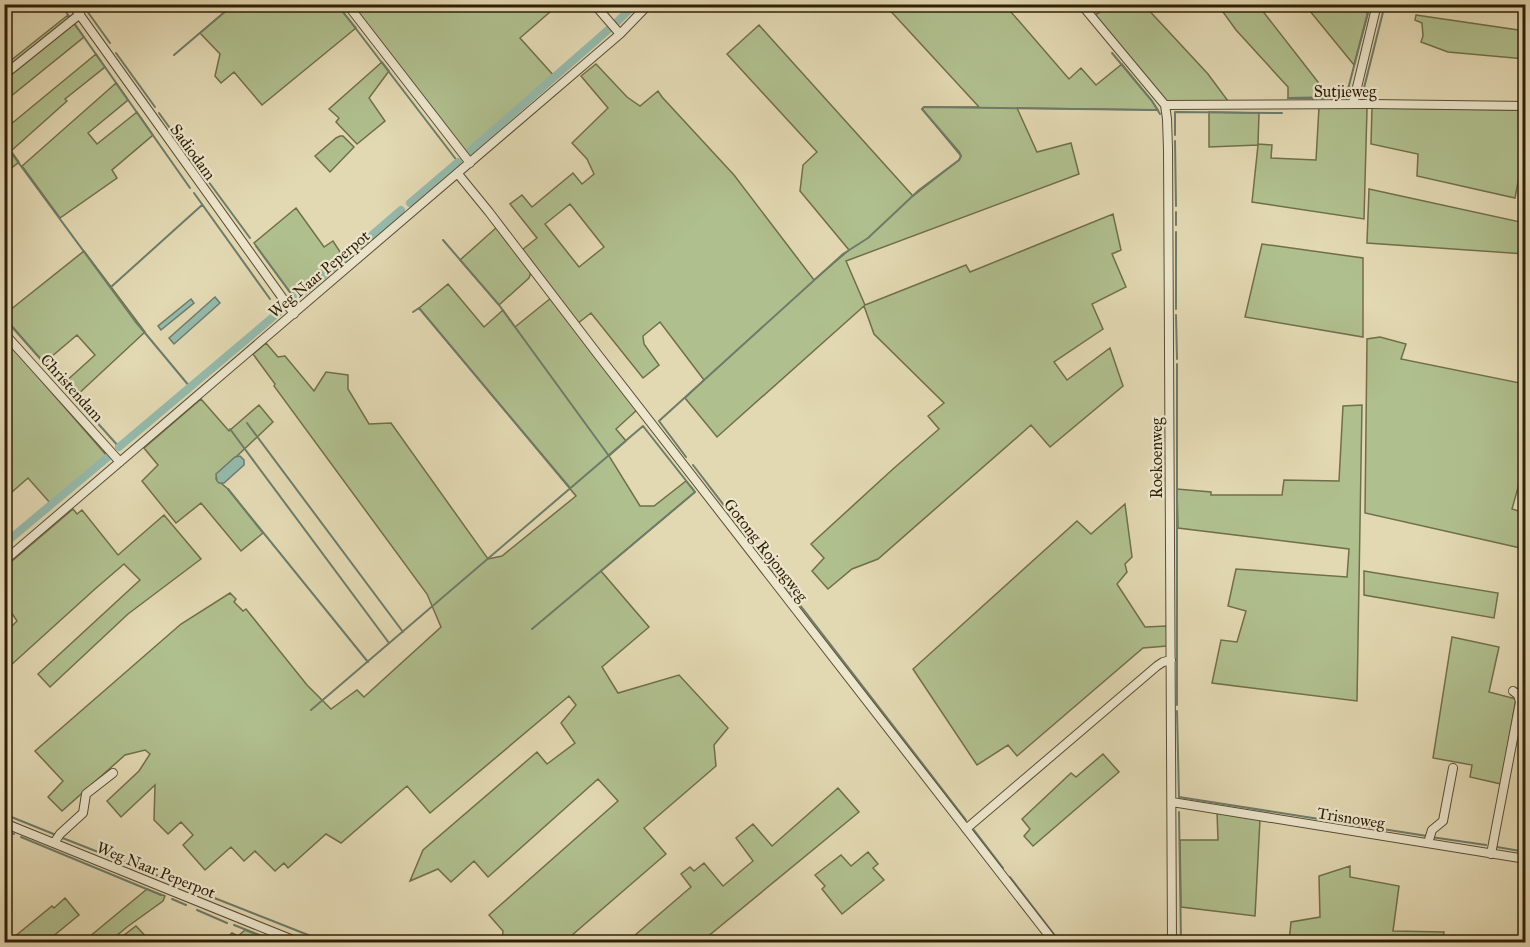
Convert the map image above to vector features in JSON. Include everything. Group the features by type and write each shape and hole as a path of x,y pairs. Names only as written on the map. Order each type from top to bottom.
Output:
{"street":[{"name":"Sadiodam","path":"72,4 294,314"},
{"path":"347,4 470,163"},
{"path":"594,4 620,34"},
{"name":"Weg Naar Peperpot","path":"4,561 458,174 620,34 649,4"},
{"path":"1081,4 1165,105"},
{"path":"1353,104 1377,4"},
{"path":"4,75 80,14"},
{"name":"Sutjieweg","path":"1165,105 1526,106"},
{"name":"Roekoenweg","path":"1165,105 1168,149 1172,942"},
{"name":"Gotong Rojongweg","path":"458,174 1054,942"},
{"name":"Christendam","path":"4,333 120,462"},
{"path":"966,829 1158,666 1171,660"},
{"path":"1491,854 1520,702 1518,695 1513,691"},
{"path":"1428,843 1432,830 1443,821 1453,768"},
{"path":"54,843 60,834 83,813 87,794 113,773"},
{"name":"Trisnoweg","path":"1172,802 1526,859"},
{"name":"Weg Naar Peperpot","path":"4,823 298,942"}],"green space":[{"path":"234,4 337,5 356,28 262,105 234,72 221,83 215,76 220,54 200,33"},
{"path":"351,5 558,5 520,38 555,77 467,154"},
{"path":"885,5 1005,5 1069,79 1081,68 1096,85 1122,64 1158,110 1017,108 1037,152 1071,143 1079,174 846,261 865,305 966,265 970,272 1113,214 1121,250 1112,254 1126,287 1092,304 1103,329 1054,362 1067,380 1110,348 1123,386 1050,447 1031,425 878,559 852,569 828,589 812,571 824,558 811,544 939,429 928,416 944,403 874,334 864,306 717,437 685,398 704,380 660,322 643,336 644,344 659,365 643,378 591,313 577,324 522,250 537,238 510,204 522,195 532,207 573,173 582,184 594,174 587,159 572,143 608,108 581,76 596,64 627,97 640,106 658,91 734,175 814,280 849,250 800,191 803,165 817,152 727,54 759,25 913,196 961,156 922,109 924,107 979,107","holes":["570,204 604,247 579,267 545,224"]},
{"path":"1112,5 1144,5 1208,74 1228,101 1166,103 1093,16"},
{"path":"1218,5 1258,5 1318,82 1318,89 1326,98 1288,98 1288,87 1236,30"},
{"path":"1305,5 1360,5 1368,14 1354,65"},
{"path":"68,15 84,37 5,101 5,65"},
{"path":"1416,15 1525,31 1525,59 1448,52 1421,42 1422,23 1415,20"},
{"path":"96,54 105,67 65,99 67,101 11,151 19,162 5,173 5,129"},
{"path":"382,62 389,71 369,98 385,121 357,144 336,122 339,118 329,109"},
{"path":"116,83 128,100 88,133 97,144 137,112 153,135 112,170 117,178 60,218 22,166"},
{"path":"1319,107 1366,107 1367,109 1364,219 1252,202 1258,145 1209,147 1209,112 1259,113 1258,144 1272,145 1271,158 1316,160"},
{"path":"1372,108 1525,110 1525,157 1523,157 1515,198 1417,176 1418,154 1371,144"},
{"path":"343,136 354,147 330,172 315,156"},
{"path":"1369,189 1525,223 1525,254 1367,243"},
{"path":"296,208 324,247 333,241 344,258 294,298 254,243"},
{"path":"497,227 531,272 529,278 499,305 460,260"},
{"path":"1262,244 1363,258 1363,337 1245,317"},
{"path":"84,251 145,332 75,397 63,384 95,355 77,335 44,363 5,318 5,314"},
{"path":"448,284 484,327 503,310 515,327 551,298 637,410 616,429 626,441 609,456 640,506 654,506 686,481 695,492 601,571 649,627 602,667 618,693 679,675 728,728 714,745 716,766 644,828 666,854 564,942 502,942 503,931 489,915 618,801 598,779 488,877 474,861 451,882 438,869 410,881 423,850 537,752 547,764 575,743 561,723 576,705 569,696 430,813 407,786 341,843 326,834 288,868 284,863 275,871 255,851 244,861 231,847 205,870 183,845 193,835 181,822 168,834 154,820 155,785 121,817 107,801 139,771 150,754 145,750 125,755 62,811 48,797 63,781 35,751 181,624 230,593 236,599 234,602 243,611 246,609 307,685 331,709 357,690 364,697 441,627 427,594 253,354 266,343 278,357 285,356 314,391 326,372 348,375 348,389 369,424 391,423 488,559 502,556 576,496 419,308"},
{"path":"1380,337 1406,344 1401,359 1525,384 1525,466 1512,509 1525,513 1525,549 1365,513 1367,339"},
{"path":"4,338 108,457 51,504 28,478 5,498"},
{"path":"201,399 229,431 259,405 273,422 217,474 216,479 228,489 263,533 241,551 201,503 176,523 142,481 158,465 144,448"},
{"path":"1362,405 1357,701 1212,683 1221,640 1237,642 1246,611 1228,606 1236,569 1347,577 1349,549 1178,528 1177,489 1211,492 1211,495 1282,495 1284,480 1339,481 1343,406"},
{"path":"1125,504 1132,557 1125,564 1127,572 1117,584 1145,627 1167,626 1167,646 1143,648 1017,756 1008,745 977,765 913,669 1077,521 1091,534"},
{"path":"73,509 77,514 82,510 118,555 164,515 201,559 128,614 50,687 38,674 140,580 124,564 10,666 5,659 5,633 17,621 5,603 5,567"},
{"path":"1364,571 1498,593 1494,618 1364,595"},
{"path":"1452,637 1499,647 1489,692 1516,699 1501,784 1470,777 1472,765 1433,758"},
{"path":"1103,754 1119,772 1033,846 1024,836 1030,829 1022,819 1071,773 1076,777"},
{"path":"838,788 859,812 701,942 627,942 691,887 681,874 690,867 694,871 704,863 723,886 753,861 736,838 753,824 772,846"},
{"path":"1217,812 1260,819 1255,916 1181,907 1180,840 1218,840"},
{"path":"868,852 878,864 873,868 884,880 842,914 822,889 825,886 815,875 841,855 851,866"},
{"path":"1350,866 1350,877 1399,886 1393,931 1444,932 1442,942 1289,942 1291,922 1320,917 1319,876"},
{"path":"147,889 165,896 163,901 109,942 83,942"},
{"path":"65,898 79,915 46,942 8,942 52,906 54,908"},
{"path":"136,926 151,942 115,942"},
{"path":"245,930 265,938 259,942 222,942 232,933 238,936"}],"shaded area":[{"path":"215,297 220,303 174,344 169,338"},
{"path":"191,299 194,303 161,330 158,326"},
{"path":"240,456 244,460 244,465 224,483 219,483 216,474 235,457"}],"waterway":[{"path":"61,4 70,18"},
{"path":"82,4 110,43"},
{"path":"174,55 234,4"},
{"path":"337,4 458,162"},
{"path":"617,22 635,4"},
{"path":"1288,98 1346,97 1370,4"},
{"path":"1362,96 1385,4"},
{"path":"74,23 190,188"},
{"path":"470,151 608,30"},
{"path":"116,53 155,107"},
{"path":"1112,53 1160,114"},
{"path":"686,457 659,421 843,254 868,238 919,190 959,160 961,156 959,152 922,109 924,107 1158,110"},
{"path":"1175,135 1175,112 1282,113"},
{"path":"159,113 190,156"},
{"path":"1175,141 1176,206"},
{"path":"4,143 135,321 190,387"},
{"path":"410,203 458,162"},
{"path":"197,166 250,238"},
{"path":"194,193 270,299"},
{"path":"111,287 202,205"},
{"path":"372,235 401,210"},
{"path":"1176,212 1176,225"},
{"path":"1176,232 1176,309"},
{"path":"350,253 369,237"},
{"path":"443,240 499,305 609,456"},
{"path":"256,246 295,299"},
{"path":"295,299 348,255"},
{"path":"274,305 279,312"},
{"path":"413,312 419,308 570,488"},
{"path":"119,447 279,312"},
{"path":"1176,315 1177,359"},
{"path":"4,318 119,447"},
{"path":"1177,364 1177,705"},
{"path":"247,423 403,632"},
{"path":"311,710 643,426 695,492 532,629"},
{"path":"230,429 389,643"},
{"path":"4,544 108,457"},
{"path":"693,465 759,551"},
{"path":"228,489 368,662"},
{"path":"766,561 966,820"},
{"path":"1177,711 1179,797 1427,836"},
{"path":"1179,812 1181,942"},
{"path":"4,814 56,835"},
{"path":"4,830 14,834"},
{"path":"974,830 1003,868"},
{"path":"21,837 161,895"},
{"path":"60,837 149,872"},
{"path":"1431,837 1486,845"},
{"path":"1497,847 1526,852"},
{"path":"156,875 326,942"},
{"path":"1010,877 1060,942"},
{"path":"172,899 186,905"},
{"path":"197,910 227,923"},
{"path":"234,925 277,942"}]}
